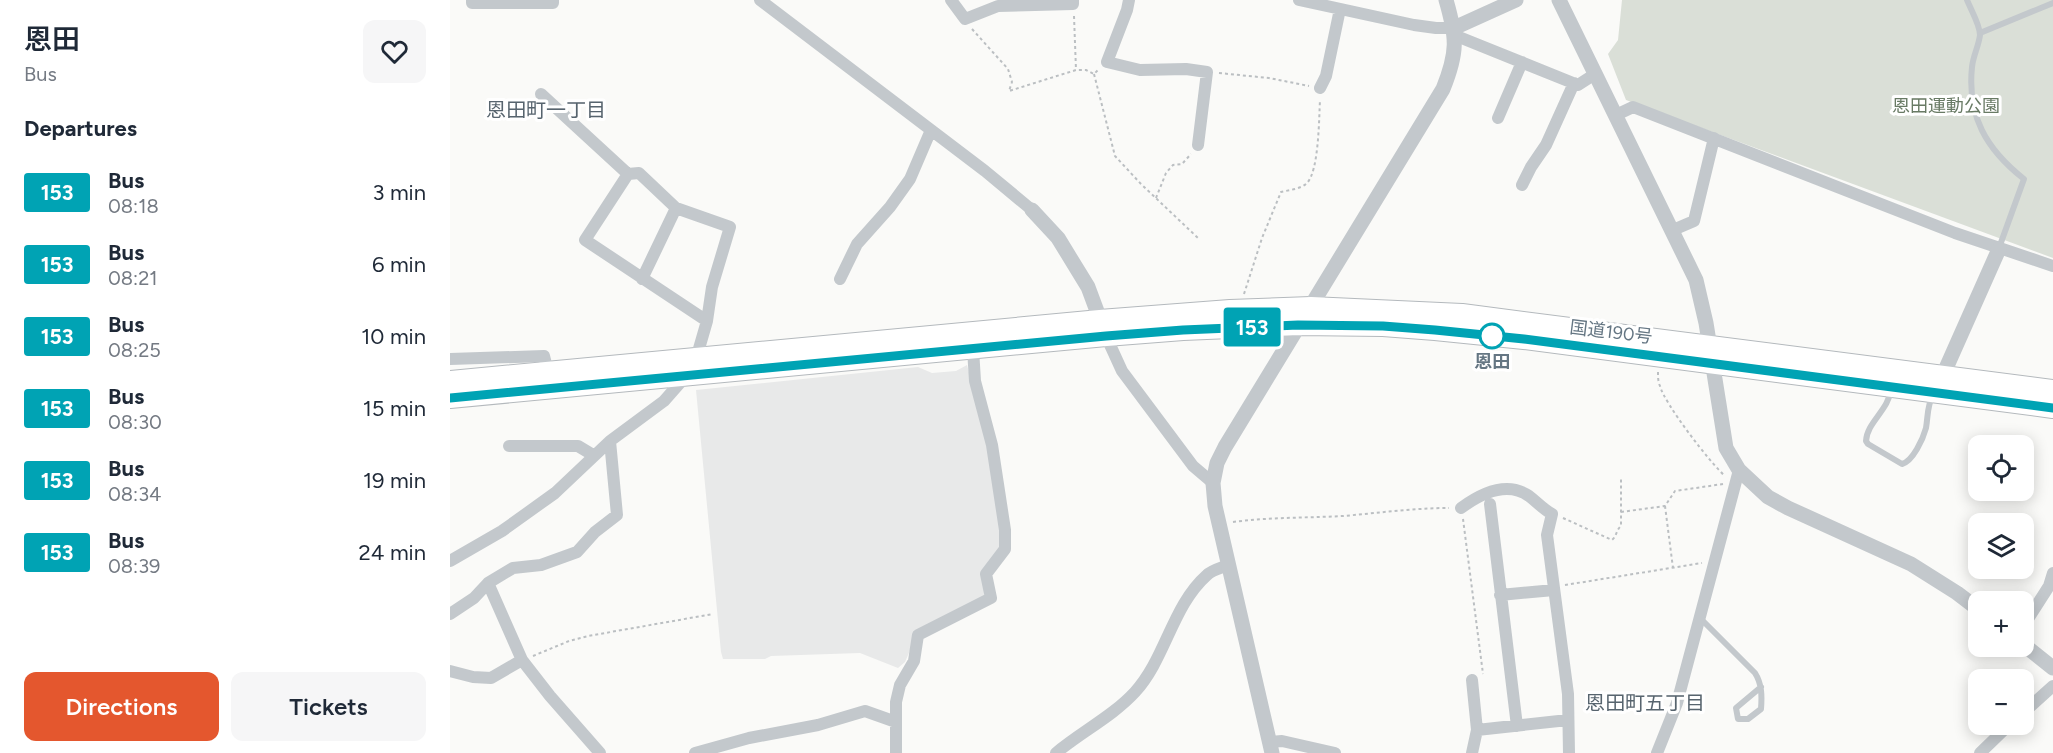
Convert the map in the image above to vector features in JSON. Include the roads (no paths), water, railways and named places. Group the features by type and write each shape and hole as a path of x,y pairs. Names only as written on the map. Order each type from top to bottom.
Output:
{"highway":[{"name":"国道190号","path":"450,396 973,349 1230,310 1311,307 1461,314 1712,354 1891,387 1939,384 2053,390"},
{"name":"国道190号","path":"450,396 548,372 696,359 1103,328 1183,330 1298,325 1383,326 1435,330 1657,356 1712,354 1939,384 2053,408"}],"street":[{"path":"472,0 472,3 553,3 553,0"},
{"path":"760,0 1032,210 1058,238 1088,287 1122,371 1193,466 1213,483"},
{"path":"951,0 965,19 998,3 1073,2"},
{"path":"1129,0 1107,62 1140,70 1186,69 1208,72 1198,145"},
{"path":"1299,0 1318,2 1340,9 1454,32 1578,85 1595,74"},
{"path":"1335,753 1282,741 1271,748 1218,524 1213,483 1217,463 1225,447 1443,89 1452,66 1454,32 1446,0"},
{"path":"1454,32 1516,0"},
{"path":"1559,0 1696,280 1712,354 1726,448 1737,476 1788,508 1911,564 1968,601"},
{"path":"1320,88 1326,76 1340,9"},
{"path":"1498,118 1522,62"},
{"path":"1522,185 1531,166 1546,145 1574,83"},
{"path":"450,561 502,531 555,493 593,455 664,401 686,376 696,359 707,321 712,287 730,227 676,208 639,173 628,174 541,93"},
{"path":"1616,115 1633,107 1999,249 2053,266"},
{"path":"840,279 857,244 890,207 910,179 931,130"},
{"path":"1672,230 1694,221 1714,138"},
{"path":"628,174 585,240 707,321"},
{"path":"642,279 676,208"},
{"path":"1939,384 1999,249"},
{"path":"896,753 896,702 900,685 914,661 918,635 991,598 987,574 1005,549 1005,530 992,445 975,381 973,349"},
{"path":"450,359 544,356 548,372"},
{"path":"450,614 474,598 488,583 513,568 541,565 577,552 595,532 616,515 610,441"},
{"path":"509,446 578,446 593,455"},
{"path":"1657,753 1677,703 1737,476"},
{"path":"1461,508 1494,489 1510,489 1527,495 1552,514 1547,535 1568,694 1569,753"},
{"path":"1490,504 1517,726"},
{"path":"1056,753 1115,710 1136,691 1149,672 1189,597 1209,573 1228,565"},
{"path":"2034,609 2049,586 2053,573"},
{"path":"488,583 522,660 600,753"},
{"path":"1500,596 1554,588"},
{"path":"2034,653 2053,668"},
{"path":"450,671 473,677 491,678 522,660"},
{"path":"1472,753 1477,730 1478,681"},
{"path":"2034,703 2053,687"},
{"path":"696,753 748,738 818,725 865,711 896,722"},
{"path":"1477,730 1568,720"},
{"path":"1980,753 1999,735"}],"lane":[{"path":"1967,0 1980,33 1972,64 1971,82 1976,121 1989,144 2005,164 2024,179 1999,249"},
{"path":"1980,33 2053,3"},
{"path":"1891,387 1888,403 1868,433 1866,441 1902,464 1910,460 1925,431 1930,400 1939,384"},
{"path":"1700,618 1755,673 1760,681 1761,687 1761,709 1748,719 1738,719 1736,708 1761,687"}],"place":[{"name":"恩田","path":"1492,336"}],"district":[{"name":"恩田町一丁目","path":"546,110"},
{"name":"恩田町五丁目","path":"1645,703"}],"park label":[{"name":"恩田運動公園","path":"1946,106"}]}
